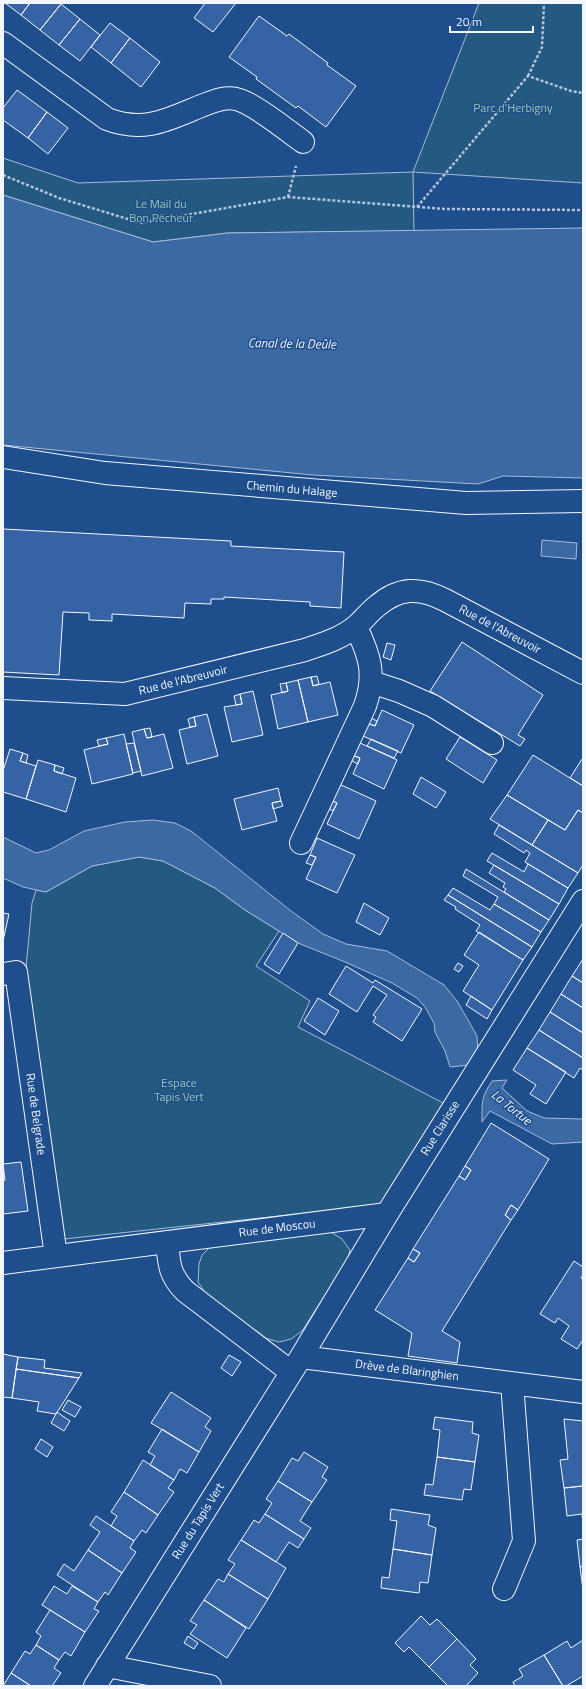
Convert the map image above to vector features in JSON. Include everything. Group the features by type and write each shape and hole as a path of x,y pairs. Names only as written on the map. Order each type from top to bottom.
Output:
{"street":[{"path":"3,44 107,119 122,125 137,126 156,123 224,98 236,98 247,103 303,142"},
{"name":"Chemin du Halage","path":"3,457 105,473 466,503 583,501"},
{"name":"Rue de l'Abreuvoir","path":"3,688 125,694 304,650 343,635 356,627 377,606 391,597 404,592 419,590 432,593 446,600 583,673"},
{"path":"302,843 366,706 371,682 371,669 368,655 356,627"},
{"path":"371,682 399,691 433,706 492,742"},
{"name":"Rue Clarisse","path":"296,1365 387,1214 583,901"},
{"name":"Rue de Belgrade","path":"10,973 56,1256"},
{"name":"Rue de Moscou","path":"3,1263 387,1214"},
{"path":"167,1242 169,1264 172,1274 176,1282 185,1291 296,1365"},
{"name":"Drève de Blaringhien","path":"296,1365 512,1383 583,1392"},
{"name":"Rue du Tapis Vert","path":"94,1686 296,1365"},
{"path":"504,1589 524,1542 512,1383"},
{"path":"107,1666 210,1686"}],"path":[{"path":"417,207 528,76 542,47 544,3"},
{"path":"528,76 571,92 583,93"},
{"path":"288,196 303,142"},
{"path":"3,175 59,198 141,223 288,196 445,209 583,210"}],"green space":[{"name":"Parc d'Herbigny","path":"479,3 583,3 583,183 413,172"},
{"name":"Le Mail du Bon Pêcheur","path":"3,158 78,183 413,172 414,231 228,233 153,242 3,195"},
{"name":"Espace Tapis Vert","path":"139,857 163,861 215,888 245,910 279,931 256,966 310,1001 298,1027 443,1103 382,1205 64,1239 26,968 32,903 36,890 46,892 92,866"},
{"path":"329,1231 342,1239 350,1250 347,1261 302,1331 291,1339 279,1342 265,1338 208,1297 198,1282 199,1264 202,1255 212,1245"}],"water":[{"name":"Canal de la Deûle","path":"3,195 153,242 228,233 583,228 583,478 503,476 478,484 313,475 3,445"},
{"path":"542,540 577,543 576,559 541,556"},
{"path":"153,820 175,823 191,831 291,911 323,934 346,944 387,951 444,985 457,1001 477,1036 478,1053 469,1065 450,1067 445,1051 435,1032 434,1023 425,1007 417,998 392,983 298,943 245,910 215,888 163,861 139,857 92,866 46,892 23,887 3,878 3,837 36,853 49,850 84,831 125,822"},
{"name":"La Tortue","path":"507,1080 502,1088 527,1111 544,1118 583,1119 583,1142 552,1144 490,1111 482,1122 483,1100 488,1087 492,1081"}],"building":[{"path":"5,3 30,3 21,15"},
{"path":"30,3 61,4 40,30 21,15"},
{"path":"205,3 236,3 213,32 194,18"},
{"path":"61,4 80,19 59,45 40,30"},
{"path":"259,16 287,36 289,34 356,86 326,127 298,106 296,108 229,57"},
{"path":"80,19 100,35 80,61 59,45"},
{"path":"110,23 130,38 111,63 91,47"},
{"path":"130,38 160,62 141,87 111,63"},
{"path":"17,90 47,112 28,138 3,120 3,108"},
{"path":"47,112 68,128 48,154 28,138"},
{"path":"3,529 231,541 231,546 344,552 341,608 310,606 310,602 224,597 224,599 211,599 211,604 185,603 184,618 112,614 112,621 89,620 89,613 63,612 59,675 3,672"},
{"path":"462,642 543,695 518,735 525,739 520,746 430,691"},
{"path":"387,643 395,645 391,660 383,657"},
{"path":"317,676 319,684 313,686 311,677"},
{"path":"311,677 313,686 330,682 338,715 308,722 298,680"},
{"path":"298,680 308,722 278,729 271,695 288,691 286,683"},
{"path":"286,683 288,691 282,693 280,684"},
{"path":"253,691 263,735 232,742 224,707 242,704 240,694"},
{"path":"240,694 242,704 236,705 234,696"},
{"path":"382,710 414,725 401,753 361,735 367,723 375,726"},
{"path":"207,714 218,756 187,764 179,730 196,726 194,717"},
{"path":"194,717 196,726 190,727 188,719"},
{"path":"369,717 377,721 375,726 367,723"},
{"path":"150,728 152,737 147,738 144,729"},
{"path":"144,729 147,738 164,734 173,768 142,776 132,732"},
{"path":"124,734 133,774 92,784 84,750 108,744 106,738"},
{"path":"460,737 497,760 483,783 446,759"},
{"path":"106,738 108,744 99,746 97,740"},
{"path":"371,739 398,751 394,758 367,746"},
{"path":"358,742 397,760 384,789 353,774 360,758 352,755"},
{"path":"134,743 141,771 133,773 126,744"},
{"path":"10,749 23,753 20,761 36,766 26,799 3,792 3,771"},
{"path":"23,753 28,755 26,763 20,761"},
{"path":"352,755 360,758 358,764 350,760"},
{"path":"533,755 583,786 583,813 578,810 565,830 507,795"},
{"path":"583,759 583,786 570,778"},
{"path":"38,760 55,765 54,771 76,778 66,812 26,799"},
{"path":"55,765 64,768 62,774 54,771"},
{"path":"421,777 446,792 436,808 413,794"},
{"path":"339,784 376,801 359,839 327,824 337,803 331,800"},
{"path":"278,788 281,801 272,803 277,821 242,830 234,799"},
{"path":"507,795 548,820 532,845 490,819"},
{"path":"331,800 337,803 333,811 328,808"},
{"path":"281,801 283,806 273,809 272,803"},
{"path":"578,810 583,813 583,865 578,873 532,845 548,820 565,830"},
{"path":"499,825 578,873 568,888 525,862 530,853 526,850 524,853 494,834"},
{"path":"317,838 355,855 337,893 306,879 316,857 310,855"},
{"path":"492,853 524,872 528,864 568,888 559,904 487,861"},
{"path":"310,855 316,857 312,865 306,863"},
{"path":"494,865 559,904 549,920 504,892 506,889 503,887 505,883 489,873"},
{"path":"466,869 549,920 541,932 494,904 498,897 463,876"},
{"path":"453,888 490,910 494,904 541,932 532,947 448,895"},
{"path":"448,895 532,947 523,960 476,931 480,925 444,900"},
{"path":"364,903 389,918 380,935 356,922"},
{"path":"3,913 9,914 3,941"},
{"path":"479,932 523,960 492,1010 463,991 479,965 464,955"},
{"path":"283,933 298,943 279,974 264,964"},
{"path":"583,959 583,983 572,976"},
{"path":"458,963 463,966 459,972 454,969"},
{"path":"346,966 373,983 375,980 422,1009 402,1041 373,1022 376,1017 373,1015 387,995 373,986 357,1012 329,994"},
{"path":"572,976 583,983 583,1008 561,994"},
{"path":"561,994 583,1008 583,1033 550,1012"},
{"path":"471,996 492,1010 487,1019 466,1005"},
{"path":"318,998 339,1011 325,1035 304,1021"},
{"path":"550,1012 583,1033 583,1058 539,1030"},
{"path":"539,1030 583,1058 583,1070 580,1068 574,1078 527,1048"},
{"path":"527,1048 566,1072 546,1104 530,1094 536,1085 513,1070"},
{"path":"491,1123 549,1159 518,1210 511,1205 505,1215 511,1220 442,1331 460,1342 457,1363 408,1356 412,1333 375,1310 408,1258 414,1262 420,1253 413,1249 459,1176 465,1180 471,1170 465,1166"},
{"path":"21,1162 28,1211 3,1214 3,1181 5,1180 3,1164"},
{"path":"465,1166 471,1170 465,1180 459,1176"},
{"path":"511,1205 518,1210 511,1220 505,1215"},
{"path":"413,1249 420,1253 414,1262 408,1258"},
{"path":"574,1261 583,1267 583,1275 581,1278 583,1279 583,1340 577,1349 561,1339 569,1326 558,1318 555,1323 540,1314"},
{"path":"3,1354 18,1357 12,1398 3,1397"},
{"path":"229,1355 241,1362 232,1376 221,1368"},
{"path":"18,1357 45,1360 44,1368 82,1373 79,1378 16,1369"},
{"path":"16,1369 79,1378 56,1414 37,1411 39,1402 12,1398"},
{"path":"171,1392 211,1418 205,1427 211,1431 199,1452 151,1423"},
{"path":"68,1400 81,1407 75,1417 62,1410"},
{"path":"57,1412 70,1421 64,1431 51,1423"},
{"path":"435,1417 473,1422 472,1433 479,1435 475,1462 437,1457 440,1430 433,1429"},
{"path":"564,1419 583,1421 583,1486 564,1488 560,1460 568,1459"},
{"path":"162,1429 199,1452 187,1473 180,1469 174,1480 150,1465 155,1456 148,1452"},
{"path":"41,1439 53,1447 47,1457 35,1449"},
{"path":"304,1452 328,1467 322,1477 327,1480 312,1502 278,1481 292,1458 298,1461"},
{"path":"437,1457 475,1462 471,1490 464,1489 462,1500 424,1495 426,1484 433,1485"},
{"path":"143,1460 174,1480 168,1488 174,1492 158,1515 124,1492"},
{"path":"278,1481 312,1502 300,1521 311,1528 304,1539 265,1514 272,1503 266,1499"},
{"path":"583,1486 583,1524 582,1514 567,1516 564,1488"},
{"path":"124,1492 158,1515 146,1533 142,1530 134,1541 111,1526 117,1516 111,1512"},
{"path":"391,1509 430,1515 428,1525 436,1528 432,1555 393,1549 397,1521 390,1520"},
{"path":"265,1514 304,1539 298,1548 289,1542 276,1562 241,1540 254,1520 259,1523"},
{"path":"96,1516 134,1541 130,1548 136,1552 122,1573 88,1550 100,1532 90,1525"},
{"path":"583,1539 583,1566 580,1567 577,1540"},
{"path":"241,1540 286,1568 268,1599 228,1574 235,1564 228,1560"},
{"path":"393,1549 432,1555 428,1583 420,1582 419,1593 381,1588 382,1577 389,1578"},
{"path":"88,1550 122,1573 108,1595 105,1592 98,1602 57,1575 64,1564 74,1571"},
{"path":"583,1566 583,1590 580,1567"},
{"path":"228,1574 268,1599 249,1629 204,1600 218,1579 224,1582"},
{"path":"54,1586 67,1594 72,1586 98,1602 94,1609 99,1611 85,1632 42,1605"},
{"path":"204,1600 246,1628 227,1658 190,1634 197,1625 190,1621"},
{"path":"50,1610 85,1632 71,1656 65,1652 59,1660 36,1645 41,1636 36,1632"},
{"path":"421,1616 430,1625 437,1619 457,1639 429,1667 409,1647 404,1652 395,1643"},
{"path":"188,1636 198,1643 194,1649 184,1643"},
{"path":"457,1639 476,1659 470,1665 478,1673 466,1686 448,1686 429,1667"},
{"path":"583,1640 583,1676 566,1686 563,1686 544,1655 567,1641 571,1648"},
{"path":"36,1645 59,1660 54,1668 61,1673 52,1686 31,1686 11,1673 25,1651 30,1654"},
{"path":"544,1655 563,1686 515,1686 513,1682 523,1676 519,1669"},
{"path":"11,1673 31,1686 3,1686"}]}
